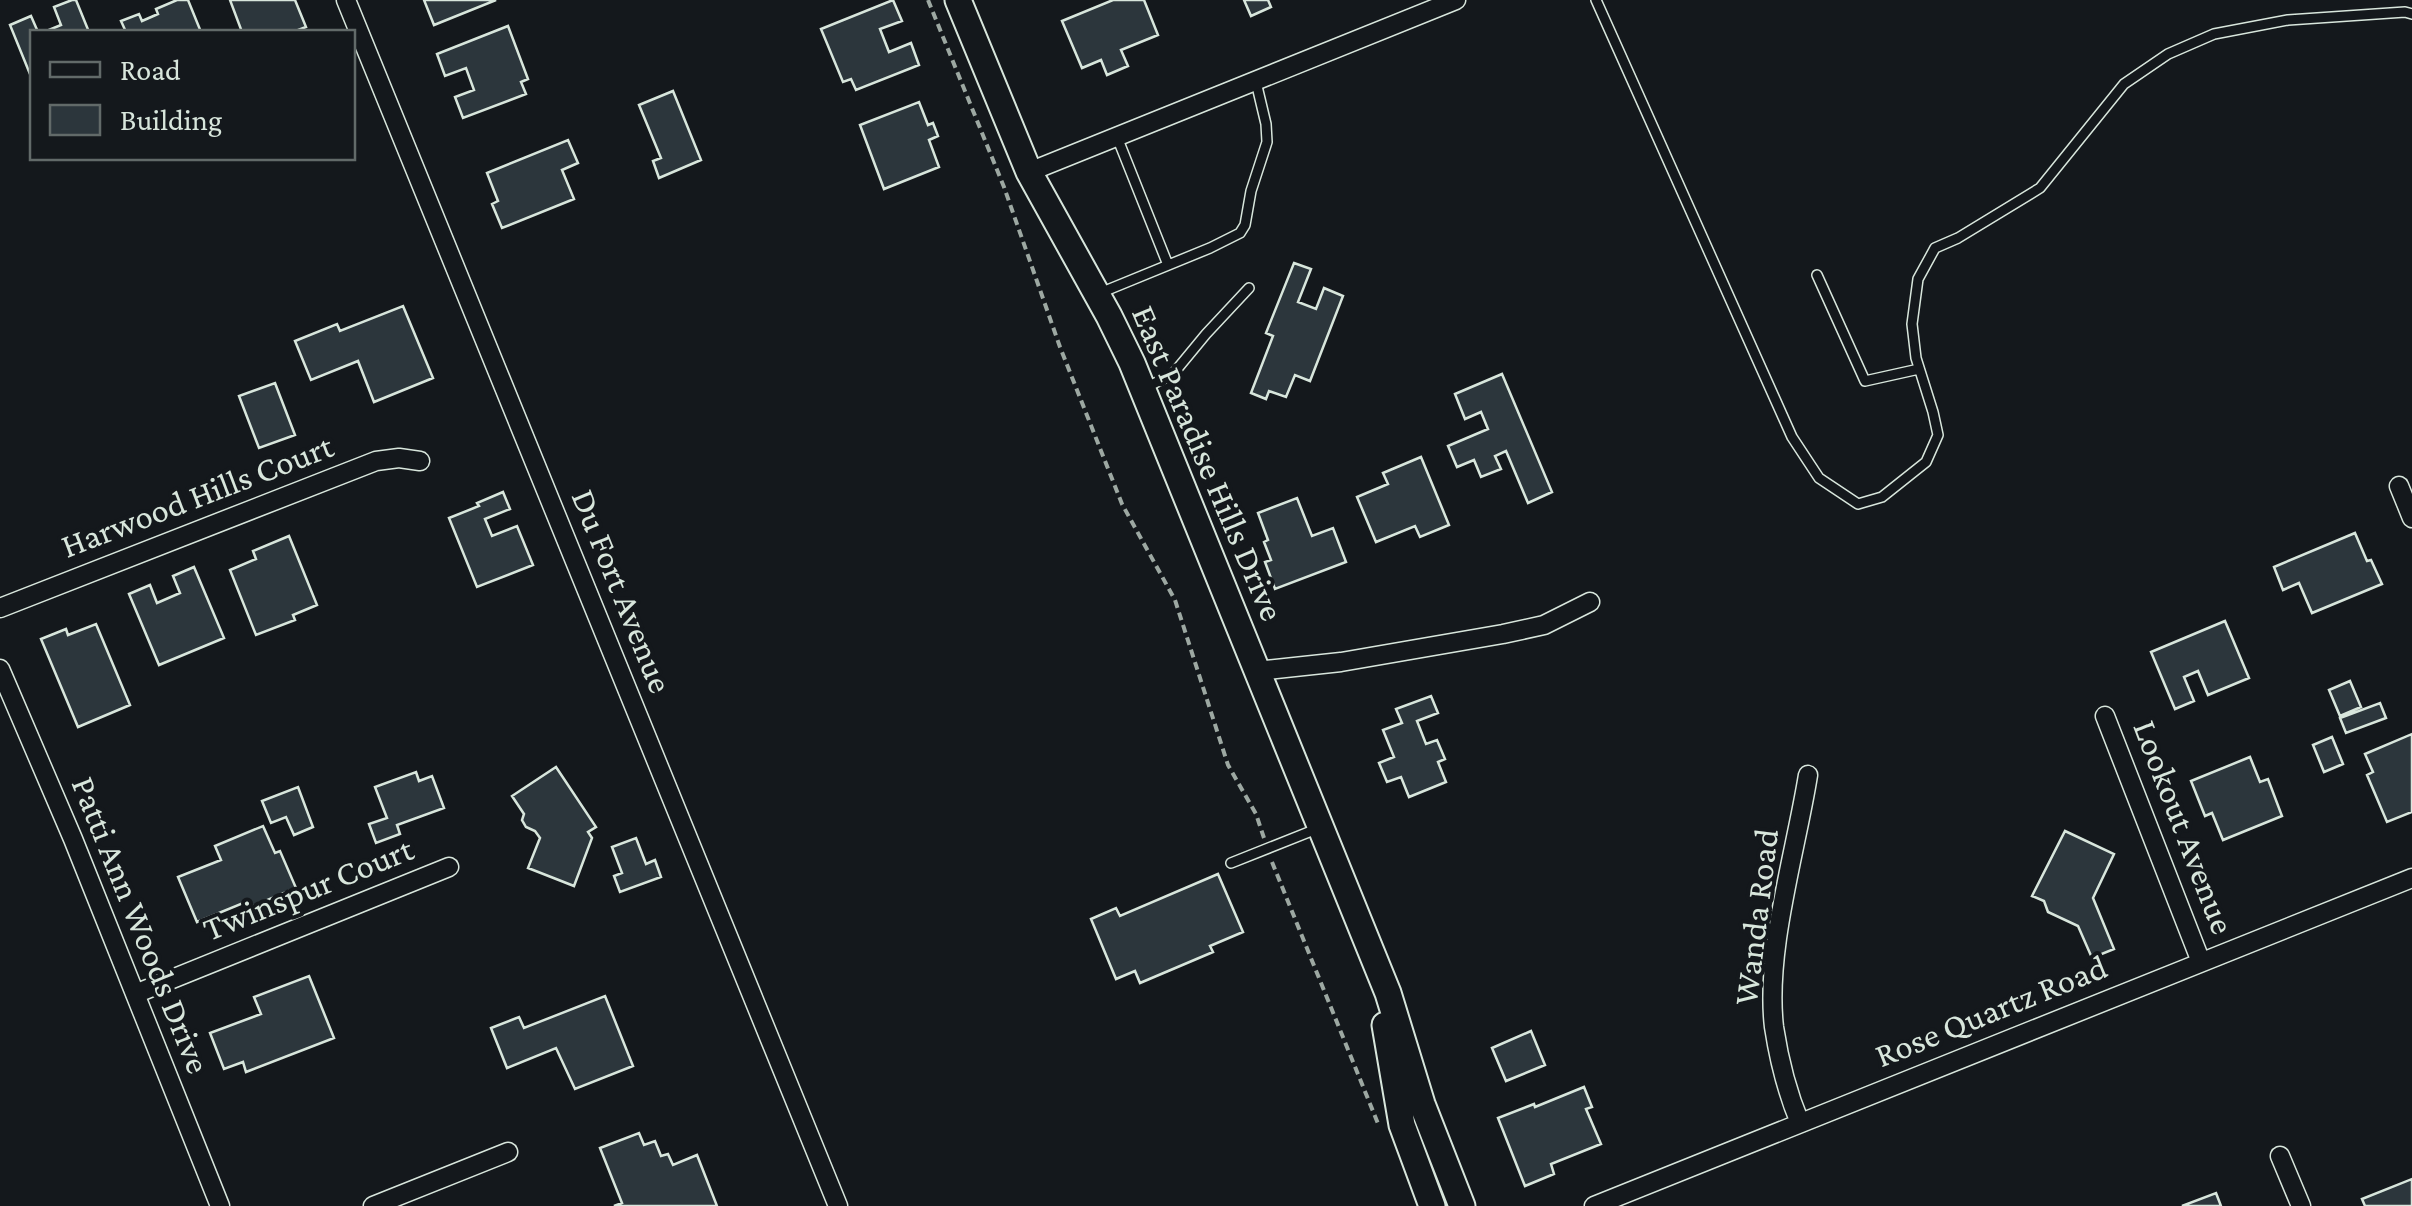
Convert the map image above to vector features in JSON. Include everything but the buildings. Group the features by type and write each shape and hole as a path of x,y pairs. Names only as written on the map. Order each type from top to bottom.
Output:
{"main road":[{"name":"East Paradise Hills Drive","path":"958,0 1030,172 1097,294 1143,390 1375,961 1422,1104 1462,1206"},
{"name":"East Paradise Hills Drive","path":"1375,961 1398,1110 1432,1206"}],"street":[{"name":"Du Fort Avenue","path":"346,0 838,1206"},
{"path":"1030,172 1456,0"},
{"name":"Harwood Hills Court","path":"0,608 376,461 420,461"},
{"path":"2399,486 2412,518"},
{"path":"1257,671 1341,662 1503,634 1544,625 1590,602"},
{"name":"Patti Ann Woods Drive","path":"0,668 220,1206"},
{"name":"Lookout Avenue","path":"2105,716 2202,962"},
{"name":"Wanda Road","path":"1800,1123 1783,1076 1774,1023 1774,990 1778,940 1808,775"},
{"name":"Twinspur Court","path":"135,994 450,867"},
{"name":"Rose Quartz Road","path":"1594,1206 2412,878"},
{"path":"373,1206 508,1152"},
{"path":"2280,1156 2301,1206"}],"lane":[{"path":"1596,0 1792,437 1819,478 1858,504 1882,497 1926,462 1938,435 1916,358 1912,324 1918,279 1935,248 2040,188 2124,84 2168,54 2214,34 2288,20 2412,14"},
{"path":"1097,294 1236,237 1245,225 1267,142 1256,80"},
{"path":"1116,136 1168,265"},
{"path":"1818,275 1864,381 1919,369"},
{"path":"1143,390 1173,374 1249,288"},
{"path":"1232,863 1322,827"}],"path":[{"path":"928,0 1004,187 1108,470 1122,504 1175,600 1228,765 1256,814 1383,1137"}]}
